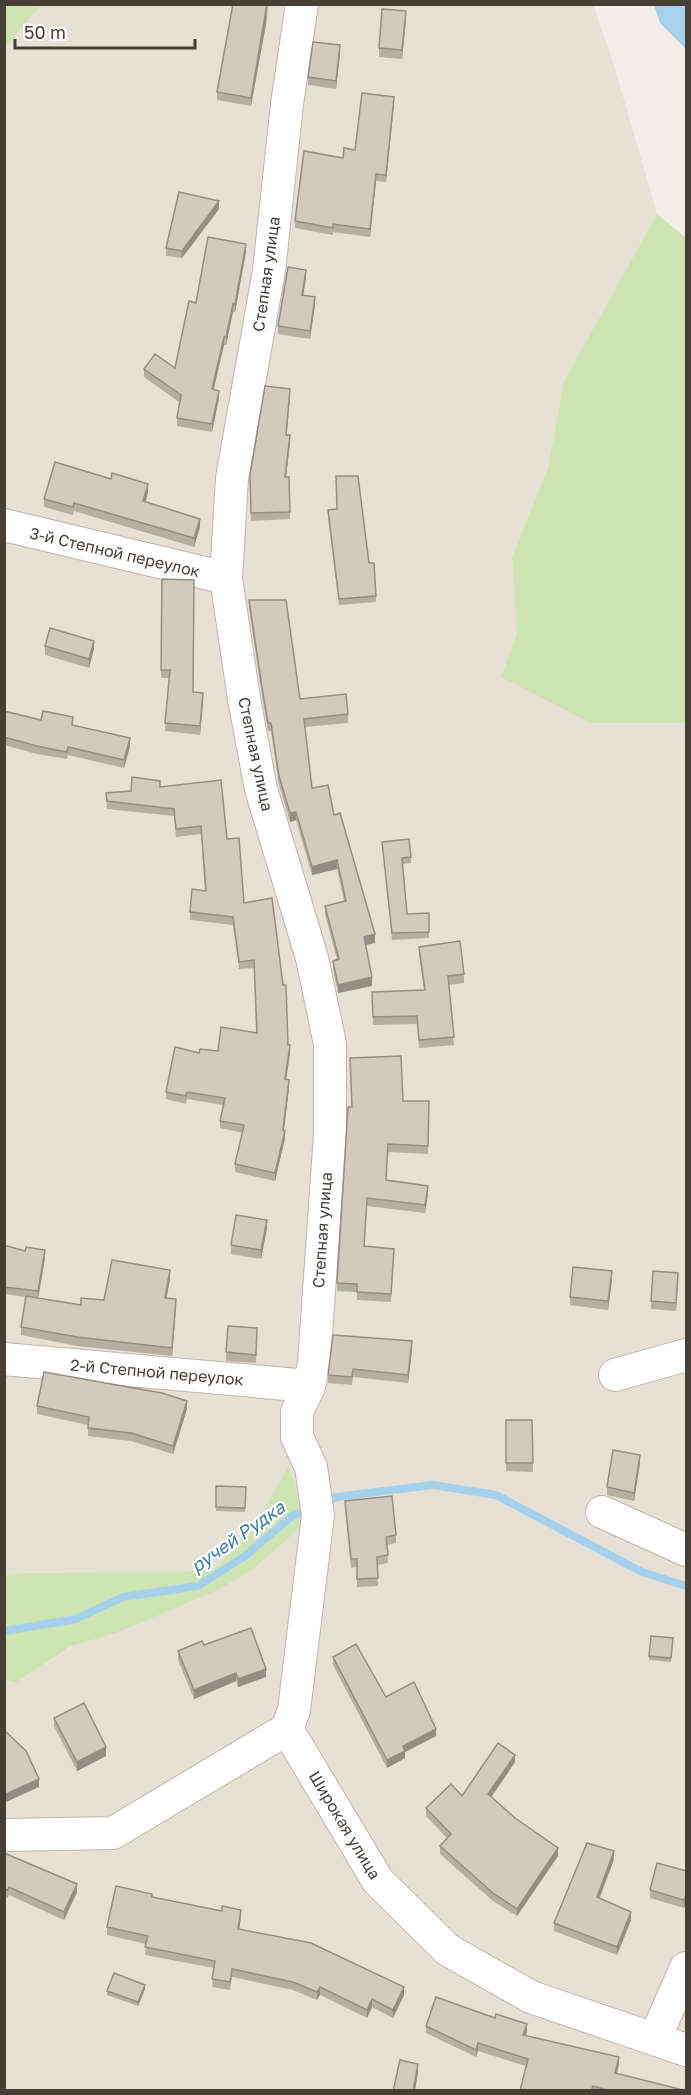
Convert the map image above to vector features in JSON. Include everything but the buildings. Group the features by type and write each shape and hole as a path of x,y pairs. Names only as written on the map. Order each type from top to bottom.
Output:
{"street":[{"name":"Степная улица","path":"287,1729 294,1710 316,1505 311,1467 297,1437 297,1412 309,1386 314,1363 330,1134 330,1044 312,958 261,789 244,699 226,578 232,478 269,271 287,105 302,4"},
{"name":"3-й Степной переулок","path":"4,525 226,578"},
{"path":"615,1375 687,1355"},
{"name":"2-й Степной переулок","path":"4,1359 309,1386"},
{"path":"602,1512 687,1550"},
{"path":"4,1835 113,1833 287,1729"},
{"name":"Широкая улица","path":"287,1729 378,1881 448,1950 531,1997 687,2050"},
{"path":"655,2038 687,1968"}],"shaded area":[{"path":"593,4 614,65 657,214 564,381 548,468 512,557 517,633 501,677 590,723 686,723 686,2090 5,2090 5,1679 15,1683 71,1647 119,1632 220,1589 251,1571 262,1513 252,1531 212,1571 22,1573 5,1576 4,48 41,5"}],"green space":[{"path":"4,5 41,5 5,48"},
{"path":"657,214 686,238 686,723 590,723 501,677 517,633 512,557 548,468 564,381"},
{"path":"289,1466 305,1523 251,1571 220,1589 119,1632 70,1647 15,1683 5,1679 5,1576 22,1573 212,1571 252,1531"}],"water":[{"path":"654,5 686,5 686,49 660,23"}],"waterway":[{"name":"ручей Рудка","path":"325,1502 336,1497 433,1485 496,1495 642,1572 686,1586"},
{"name":"ручей Рудка","path":"4,1631 76,1619 123,1597 198,1586 245,1556 292,1516 311,1508"}]}
